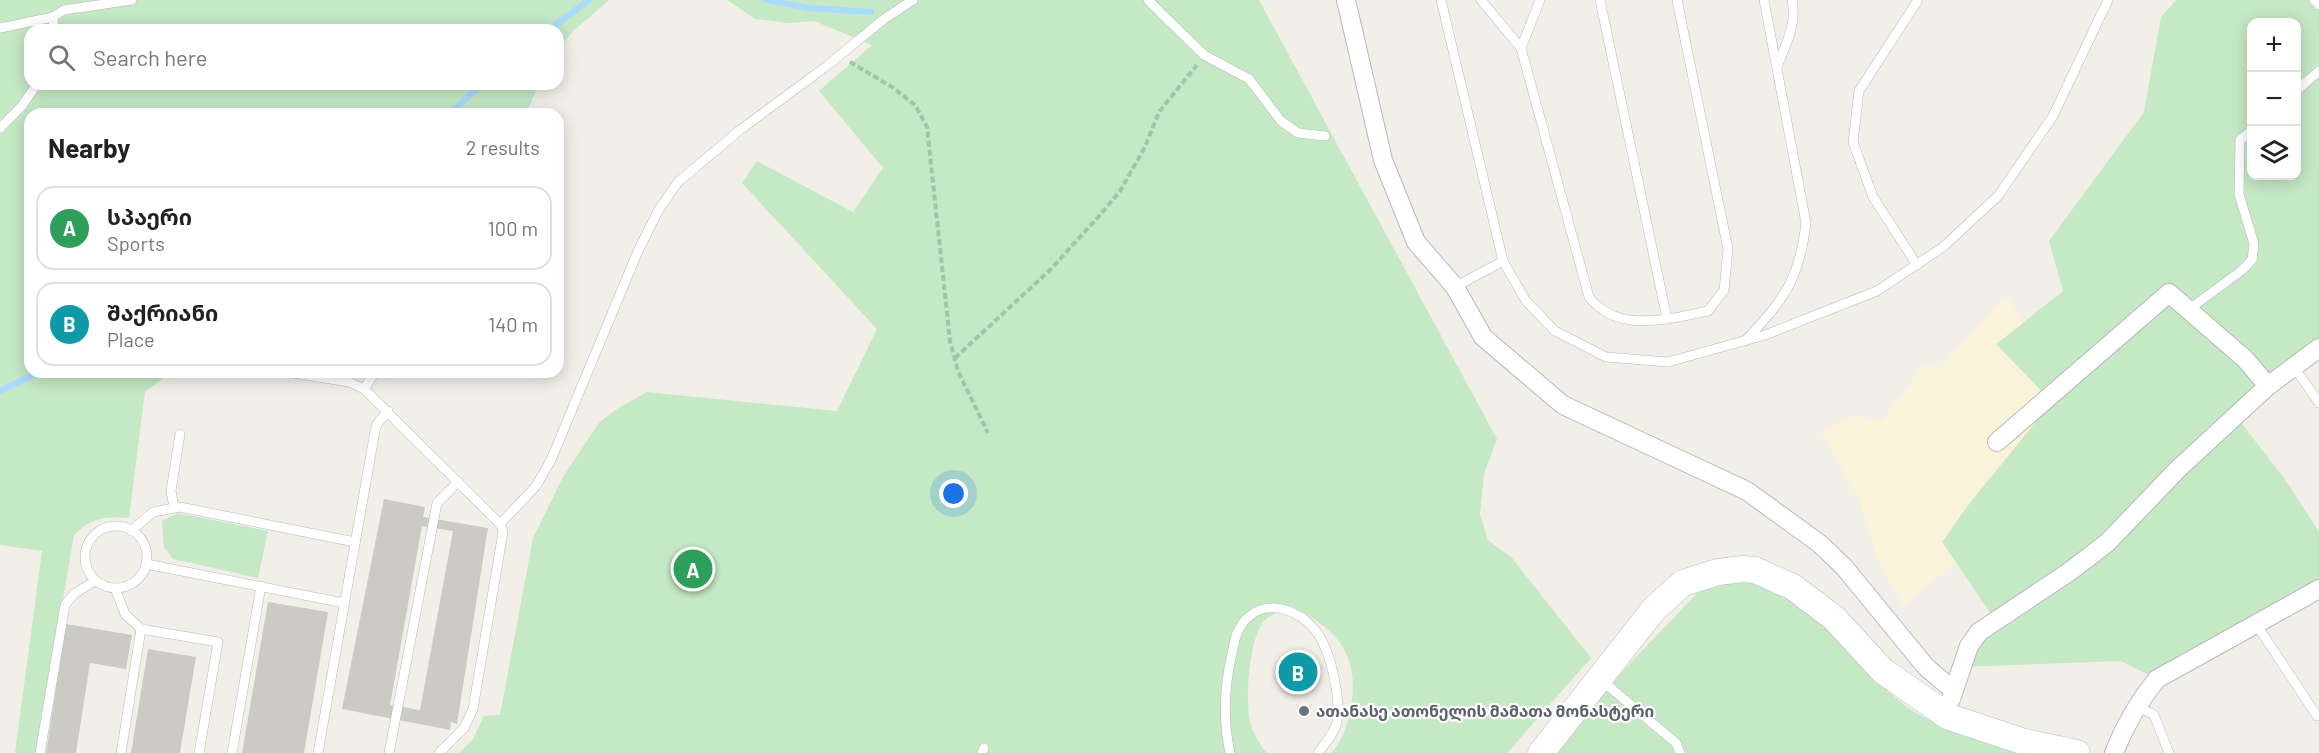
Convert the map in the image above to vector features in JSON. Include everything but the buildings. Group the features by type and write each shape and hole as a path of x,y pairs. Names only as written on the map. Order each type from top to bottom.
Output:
{"street":[{"path":"1346,0 1383,160 1416,242 1455,287 1483,337 1563,405 1748,491 1820,544 1844,567 1926,667 1953,690"},
{"path":"1997,442 2169,293 2244,359 2268,386"},
{"path":"1948,717 1953,690 1969,646 1979,632 2069,572 2107,543 2178,469 2268,386 2319,348"},
{"path":"1541,753 1598,677 1654,609 1683,583 1718,572 1743,569 1755,570 1793,587 1834,618 1882,671 1948,717 2021,747 2077,753"},
{"path":"2114,753 2123,729 2137,705 2157,679 2319,589"}],"lane":[{"path":"0,28 53,17 64,10 132,0"},
{"path":"500,524 536,486 551,460 638,251 658,211 678,182 740,130 839,56 884,19 913,0"},
{"path":"1148,0 1204,55 1249,79 1281,122 1298,133 1324,136"},
{"path":"1441,0 1503,261 1526,301 1555,331 1606,357 1668,362 1745,341 1877,291 1943,247 1998,196 2053,116 2108,0"},
{"path":"1480,0 1521,48 1588,297 1599,311 1622,321 1667,319 1708,311 1724,290 1728,249 1677,0"},
{"path":"1521,48 1540,0"},
{"path":"1600,0 1667,319"},
{"path":"1745,341 1768,316 1794,279 1803,251 1806,223 1764,0"},
{"path":"1777,67 1793,28 1795,14 1792,0"},
{"path":"1917,265 1873,197 1854,142 1859,91 1918,0"},
{"path":"2314,0 2319,5"},
{"path":"53,17 54,24"},
{"path":"2301,87 2319,72"},
{"path":"0,128 22,106 33,90"},
{"path":"2188,310 2241,271 2252,260 2254,244 2239,194 2240,140 2247,134"},
{"path":"1455,287 1503,261"},
{"path":"2294,367 2319,403"},
{"path":"324,378 349,382 364,389 500,524 503,532 473,709 464,728 440,753"},
{"path":"364,389 371,378"},
{"path":"318,753 376,424 388,411"},
{"path":"174,507 171,491 180,434"},
{"path":"389,753 437,503 458,482"},
{"path":"131,531 153,512 174,507 355,542"},
{"path":"122,527 131,531 144,545 146,564 135,582 114,588 95,581 85,562 89,542 103,529 122,527"},
{"path":"146,564 344,603"},
{"path":"40,753 64,605 75,593 95,581"},
{"path":"232,753 261,586"},
{"path":"114,588 125,614 141,629 218,642 199,753"},
{"path":"1230,753 1224,712 1227,678 1237,632 1255,611 1276,606 1300,614 1319,635 1330,663 1339,701 1336,724 1318,753"},
{"path":"2256,624 2317,716"},
{"path":"121,753 141,629"},
{"path":"1598,677 1676,743 1680,753"},
{"path":"2137,705 2154,716 2169,753"}],"path":[{"path":"955,357 1050,270 1100,216 1119,191 1145,147 1159,111 1204,55"},
{"path":"839,56 892,87 915,105 927,127 950,341 988,433"}],"green space":[{"path":"0,0 609,0 571,33 564,43 564,24 24,24 24,90 536,90 529,108 24,108 24,378 163,378 145,392 129,518 99,519 86,525 74,535 37,753 15,753 42,551 0,545"},
{"path":"727,0 1259,0 1497,439 1484,474 1480,514 1488,540 1512,558 1591,658 1507,753 1331,753 1344,734 1350,711 1353,693 1349,661 1335,636 1293,607 1274,614 1264,621 1259,629 1251,656 1248,687 1249,715 1256,736 1267,753 459,753 472,741 484,716 500,715 533,538 563,477 599,423 615,410 647,392 837,411 877,329 742,183 757,161 853,212 883,168 819,91 872,45 814,21 789,23 755,19"},
{"path":"2176,0 2319,0 2319,348 2236,416 2284,478 2319,532 2319,589 2157,679 2121,661 1962,667 1995,620 1942,542 1969,504 1996,344 2063,291 2049,241 2144,112 2161,17"},
{"path":"178,513 268,531 258,578 173,559 164,547 162,521"},
{"path":"1722,582 1766,585 1790,597 1824,625 1873,676 1906,706 1949,728 2026,753 1557,753 1601,694 1701,589"}],"sand":[{"path":"2006,295 2023,323 1996,344 2052,402 1969,504 1942,542 1955,562 1904,606 1881,568 1858,497 1821,432 1852,415 1882,421 1924,365 1940,368"}],"waterway":[{"path":"557,24 589,0"},
{"path":"767,0 808,8 871,12"},
{"path":"456,108 475,90"},
{"path":"0,391 27,378"}],"place":[{"name":"სპაერი","path":"693,569"},
{"name":"შაქრიანი","path":"1298,672"},
{"name":"ათანასე ათონელის მამათა მონასტერი","path":"1304,711"}]}
